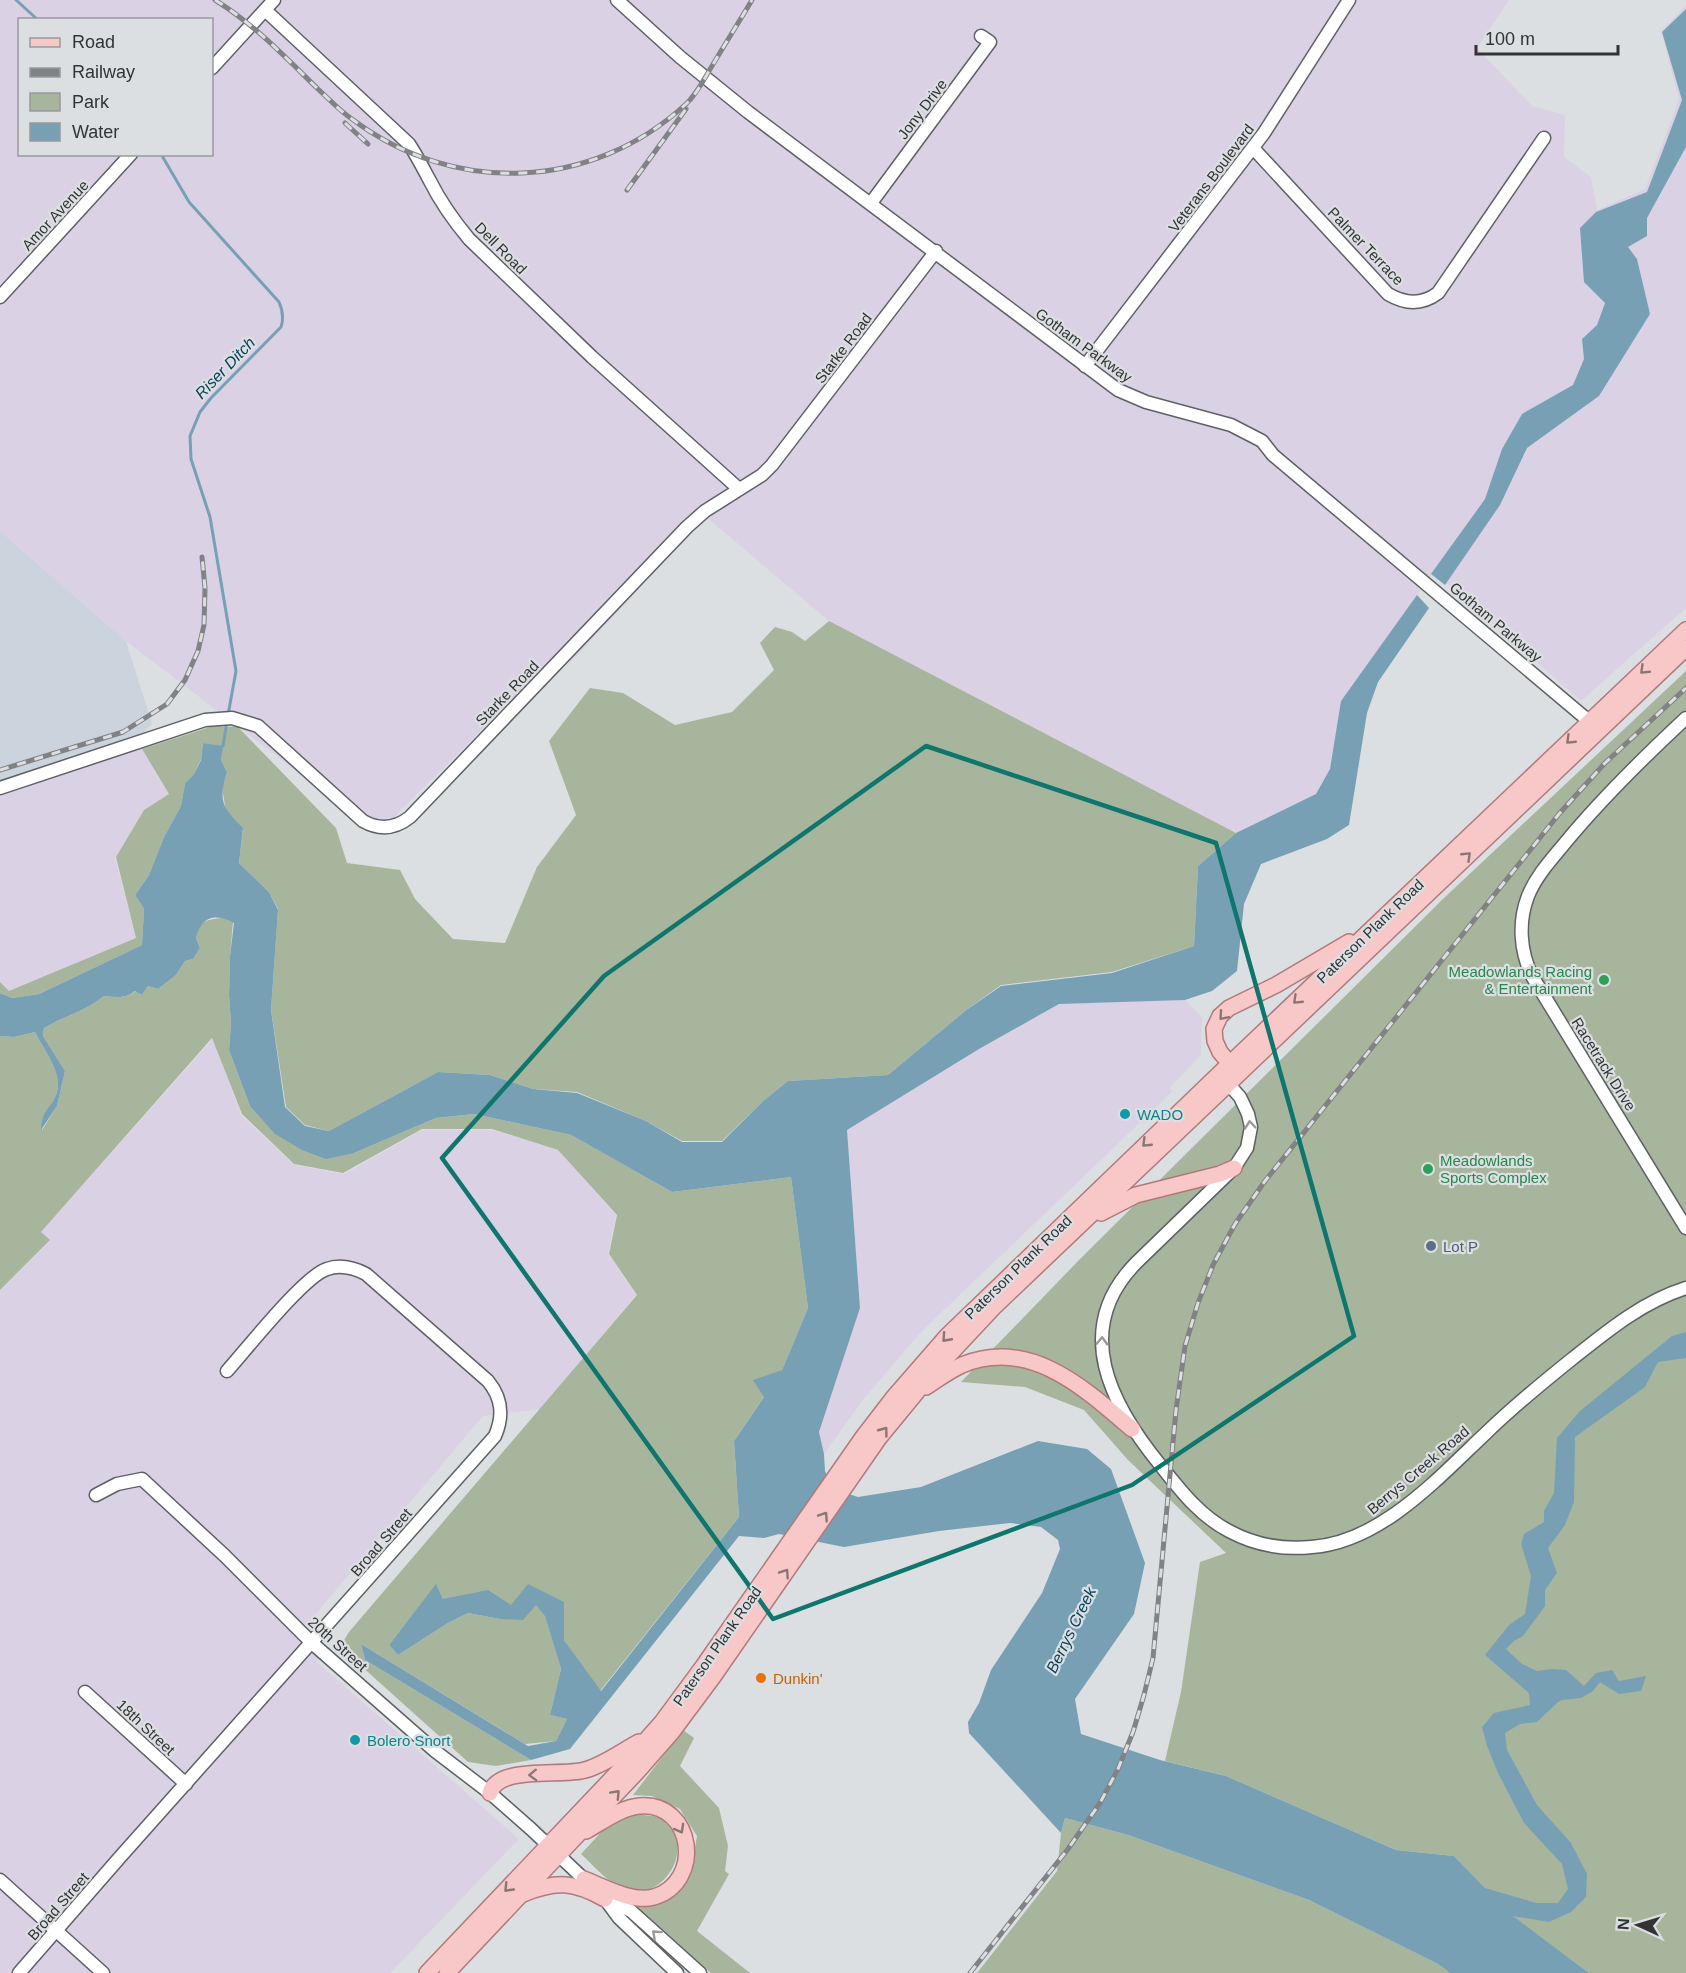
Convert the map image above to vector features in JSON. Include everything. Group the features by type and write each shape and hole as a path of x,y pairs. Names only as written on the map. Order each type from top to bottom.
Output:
{"main road":[{"name":"Paterson Plank Road","path":"427,1973 553,1850 576,1836 648,1760 686,1714 893,1398 953,1330 1229,1074 1595,726 1686,630"},
{"name":"Paterson Plank Road","path":"841,1479 981,1320 1082,1224 1370,930 1595,726 1686,648"},
{"path":"1229,1074 1214,1035 1217,1022 1224,1012 1276,985 1370,930"},
{"path":"1082,1224 1136,1195 1220,1174 1234,1168"},
{"path":"911,1397 966,1364 988,1358 1015,1358 1046,1367 1069,1378 1132,1429"},
{"name":"Paterson Plank Road","path":"447,1973 520,1895 553,1850 651,1735 795,1547"},
{"path":"490,1793 498,1781 509,1776 570,1773 590,1768 651,1735"},
{"path":"576,1836 628,1809 643,1806 658,1809 672,1817 682,1829 687,1844 687,1859 681,1874 671,1886 655,1896 632,1897 584,1879"},
{"path":"520,1895 540,1887 563,1884 585,1887 605,1899"}],"street":[{"path":"213,67 274,0"},
{"name":"Gotham Parkway","path":"617,0 705,78 1118,390 1130,397 1232,425 1263,441 1273,455 1595,726"},
{"name":"Veterans Boulevard","path":"1085,366 1253,148 1346,1"},
{"name":"Dell Road","path":"265,10 409,144 455,222 469,239 592,357 739,489"},
{"name":"Jony Drive","path":"871,203 990,42 981,36"},
{"name":"Palmer Terrace","path":"1253,148 1388,294 1397,299 1416,303 1425,301 1438,293 1544,138"},
{"name":"Amor Avenue","path":"0,297 129,156"},
{"name":"Starke Road","path":"0,788 205,720 232,718 258,726 363,821 380,827 398,825 410,817 687,527 705,511 762,475 772,465 936,251"},
{"name":"Racetrack Drive","path":"1686,718 1637,763 1545,867 1528,894 1521,926 1524,954 1532,976 1686,1228"},
{"name":"Berrys Creek Road","path":"1229,1074 1246,1107 1251,1127 1247,1148 1234,1168 1130,1268 1110,1299 1102,1331 1103,1363 1110,1387 1132,1429 1191,1502 1230,1532 1276,1547 1300,1548 1334,1544 1366,1532 1396,1512 1543,1382 1624,1318 1658,1299 1686,1288"},
{"name":"Broad Street","path":"19,1973 495,1436 501,1417 499,1398 488,1381 366,1274 347,1267 327,1268 309,1279 227,1371"},
{"name":"20th Street","path":"96,1495 117,1484 142,1479 225,1556 312,1643 435,1751 490,1793 605,1899"},
{"name":"18th Street","path":"86,1692 186,1784"},
{"path":"0,1880 103,1973"},
{"path":"605,1899 619,1918 677,1973"},
{"path":"605,1899 631,1911 700,1973"}],"highlighted area":[{"path":"926,746 1216,843 1354,1336 1132,1485 773,1619 442,1158 604,976"}],"shaded area":[{"path":"0,0 1509,0 1477,48 1532,106 1565,115 1564,157 1591,177 1597,210 1645,189 1679,99 1661,31 1686,5 1686,9 1662,32 1682,100 1647,192 1596,212 1584,282 1605,303 1597,325 1582,339 1584,359 1573,385 1522,414 1502,449 1485,499 1342,701 1330,769 1316,794 1236,833 920,671 829,621 705,516 575,658 525,687 387,824 360,820 126,641 0,531"},
{"path":"1686,147 1686,608 1581,701 1446,583 1500,505 1527,448 1599,396 1650,314 1627,246 1647,236 1647,218"},
{"path":"0,531 126,641 152,724 136,740 0,784"},
{"path":"136,740 169,794 144,810 115,858 136,938 9,992 0,982 0,784"},
{"path":"1185,1000 1202,1017 1201,1055 1169,1088 1173,1091 921,1332 862,1401 824,1454 819,1432 860,1308 847,1130 979,1049 1059,1004"},
{"path":"213,1039 241,1115 294,1165 344,1174 422,1130 492,1130 558,1150 616,1215 608,1254 636,1295 540,1409 483,1416 309,1622 318,1663 519,1839 390,1973 0,1973 0,1290 50,1241 41,1232"}],"green space":[{"path":"829,621 1236,833 1198,866 1194,946 1112,972 1001,985 965,1011 888,1075 788,1081 763,1101 722,1141 682,1141 646,1121 577,1092 533,1089 490,1075 438,1072 329,1131 305,1125 286,1107 271,1010 278,909 269,892 239,863 243,829 226,811 222,788 227,772 221,760 222,747 203,743 201,759 194,774 185,783 181,806 164,837 149,875 135,895 144,909 142,945 39,994 12,998 0,993 0,982 9,991 136,938 116,857 144,810 169,794 142,749 213,726 238,727 336,828 347,863 400,870 415,899 453,939 505,943 537,867 576,815 549,741 590,688 623,693 675,725 732,712 774,670 760,643 775,627 792,632 805,641"},
{"name":"Meadowlands Sports Complex","path":"1686,671 1686,1973 1589,1973 1511,1915 1454,1856 1396,1850 1226,1776 1165,1761 1181,1692 1200,1562 1226,1553 1128,1460 1084,1410 1025,1387 961,1382 1080,1259 1444,898"},
{"path":"222,918 233,922 230,956 229,1050 250,1106 354,1153 436,1118 474,1114 571,1135 672,1192 791,1177 808,1308 782,1370 734,1441 739,1517 600,1691 564,1640 564,1602 536,1604 545,1615 561,1669 550,1715 567,1719 556,1741 525,1744 361,1644 365,1660 531,1760 496,1766 468,1762 340,1647 349,1632 637,1295 609,1254 617,1215 558,1150 492,1129 422,1129 343,1173 294,1164 242,1114 212,1038 41,1232 50,1240 0,1290 0,1036 14,1037 35,1032 53,1066 57,1075 57,1092 43,1118 42,1130 57,1106 65,1071 43,1036 44,1028 90,1006 104,996 124,996 136,991 142,995 148,986 158,989 176,975 185,961 193,959 200,948 196,938 202,924 207,920","holes":["436,1585 443,1599 511,1606 536,1604 500,1619 468,1613 398,1655 389,1645"]},
{"path":"683,1730 694,1738 680,1766 719,1808 728,1846 725,1871 729,1874 697,1931 750,1973 711,1973 632,1906 662,1901 691,1871 697,1836 680,1809 652,1796 633,1795"},
{"path":"635,1814 661,1817 674,1833 677,1846 677,1857 667,1876 659,1884 639,1892 622,1889 581,1854 605,1828"},
{"path":"1065,1818 1128,1835 1309,1900 1438,1964 1450,1973 977,1973 1057,1871"}],"water":[{"path":"1686,9 1686,147 1647,218 1647,236 1628,247 1637,259 1650,314 1599,396 1527,448 1500,505 1445,585 1431,574 1485,499 1502,449 1522,414 1573,385 1584,359 1582,339 1597,325 1605,303 1584,282 1580,228 1596,212 1647,192 1682,100 1662,32"},
{"name":"Berrys Creek","path":"1417,595 1429,608 1378,682 1367,713 1349,825 1327,839 1261,864 1244,904 1237,971 1212,991 1185,1000 1059,1004 979,1049 847,1130 860,1308 819,1432 825,1471 833,1489 858,1497 921,1487 1038,1441 1087,1449 1111,1469 1145,1563 1134,1614 1075,1699 1081,1734 1160,1760 1226,1776 1396,1850 1454,1856 1485,1888 1536,1903 1558,1903 1568,1889 1562,1864 1524,1823 1498,1773 1482,1727 1494,1713 1530,1705 1529,1693 1485,1655 1509,1625 1525,1614 1531,1576 1521,1544 1524,1534 1544,1522 1544,1511 1554,1493 1557,1438 1580,1411 1672,1336 1686,1332 1686,1358 1658,1362 1645,1387 1575,1437 1574,1502 1565,1525 1548,1548 1557,1573 1545,1590 1545,1606 1523,1636 1506,1649 1522,1664 1537,1671 1566,1670 1584,1686 1596,1673 1612,1670 1619,1681 1646,1676 1641,1691 1619,1694 1600,1682 1593,1691 1581,1698 1558,1702 1537,1722 1520,1724 1505,1733 1507,1750 1537,1805 1571,1843 1587,1874 1586,1897 1571,1912 1549,1922 1513,1916 1589,1973 1450,1973 1438,1964 1309,1900 1128,1835 1065,1818 1061,1833 969,1733 968,1722 979,1703 991,1670 1042,1593 1060,1549 1058,1540 1041,1527 1010,1523 939,1531 844,1547 779,1534 764,1538 739,1536 570,1749 531,1760 365,1660 361,1644 528,1746 556,1741 567,1719 550,1715 561,1669 545,1616 536,1605 523,1620 500,1619 468,1613 398,1655 389,1645 436,1584 443,1599 488,1590 511,1605 528,1584 564,1602 564,1640 601,1691 739,1517 734,1441 764,1397 753,1380 782,1370 808,1308 791,1177 672,1192 571,1135 474,1114 436,1118 354,1153 326,1159 302,1150 275,1134 250,1106 229,1050 230,956 234,923 220,918 210,918 205,921 196,938 200,948 193,959 185,961 176,975 158,989 148,986 142,995 135,991 124,996 104,996 90,1006 44,1028 43,1036 65,1071 57,1106 41,1130 44,1114 57,1092 57,1075 35,1032 14,1037 0,1036 0,993 12,998 39,994 142,945 144,909 135,895 149,875 164,837 181,806 185,783 194,774 201,760 203,743 223,746 221,760 227,772 223,790 224,803 226,809 243,828 239,863 269,892 278,910 271,1010 285,1107 305,1126 329,1131 438,1072 490,1075 533,1089 577,1093 646,1121 682,1142 722,1142 763,1101 788,1081 888,1075 965,1011 1001,986 1112,973 1194,946 1198,866 1236,833 1316,794 1330,769 1341,701"}],"waterway":[{"name":"Riser Ditch","path":"16,0 36,18"},
{"name":"Riser Ditch","path":"162,156 189,202 279,302 283,314 281,327 200,412 190,436 191,459 210,517 236,671 228,715"},
{"name":"Riser Ditch","path":"223,746 227,721"}],"railway":[{"path":"215,0 256,30 343,112 392,144 434,161 478,171 522,173 566,167 608,154 649,133 694,96 752,0"},
{"path":"627,190 686,109"},
{"path":"345,123 368,144"},
{"path":"0,770 123,732 167,704 185,680 198,651 204,625 205,588 202,557"},
{"path":"970,1973 1068,1849 1100,1803 1118,1769 1133,1732 1153,1658 1176,1410 1185,1346 1213,1265 1235,1224 1265,1181 1559,814 1605,763 1686,688"}],"place":[{"name":"Meadowlands Racing & Entertainment","path":"1604,980"},
{"name":"WADO","path":"1125,1114"},
{"name":"Meadowlands Sports Complex","path":"1428,1169"},
{"name":"Lot P","path":"1431,1246"},
{"name":"Dunkin'","path":"761,1678"},
{"name":"Bolero Snort","path":"355,1740"}]}
